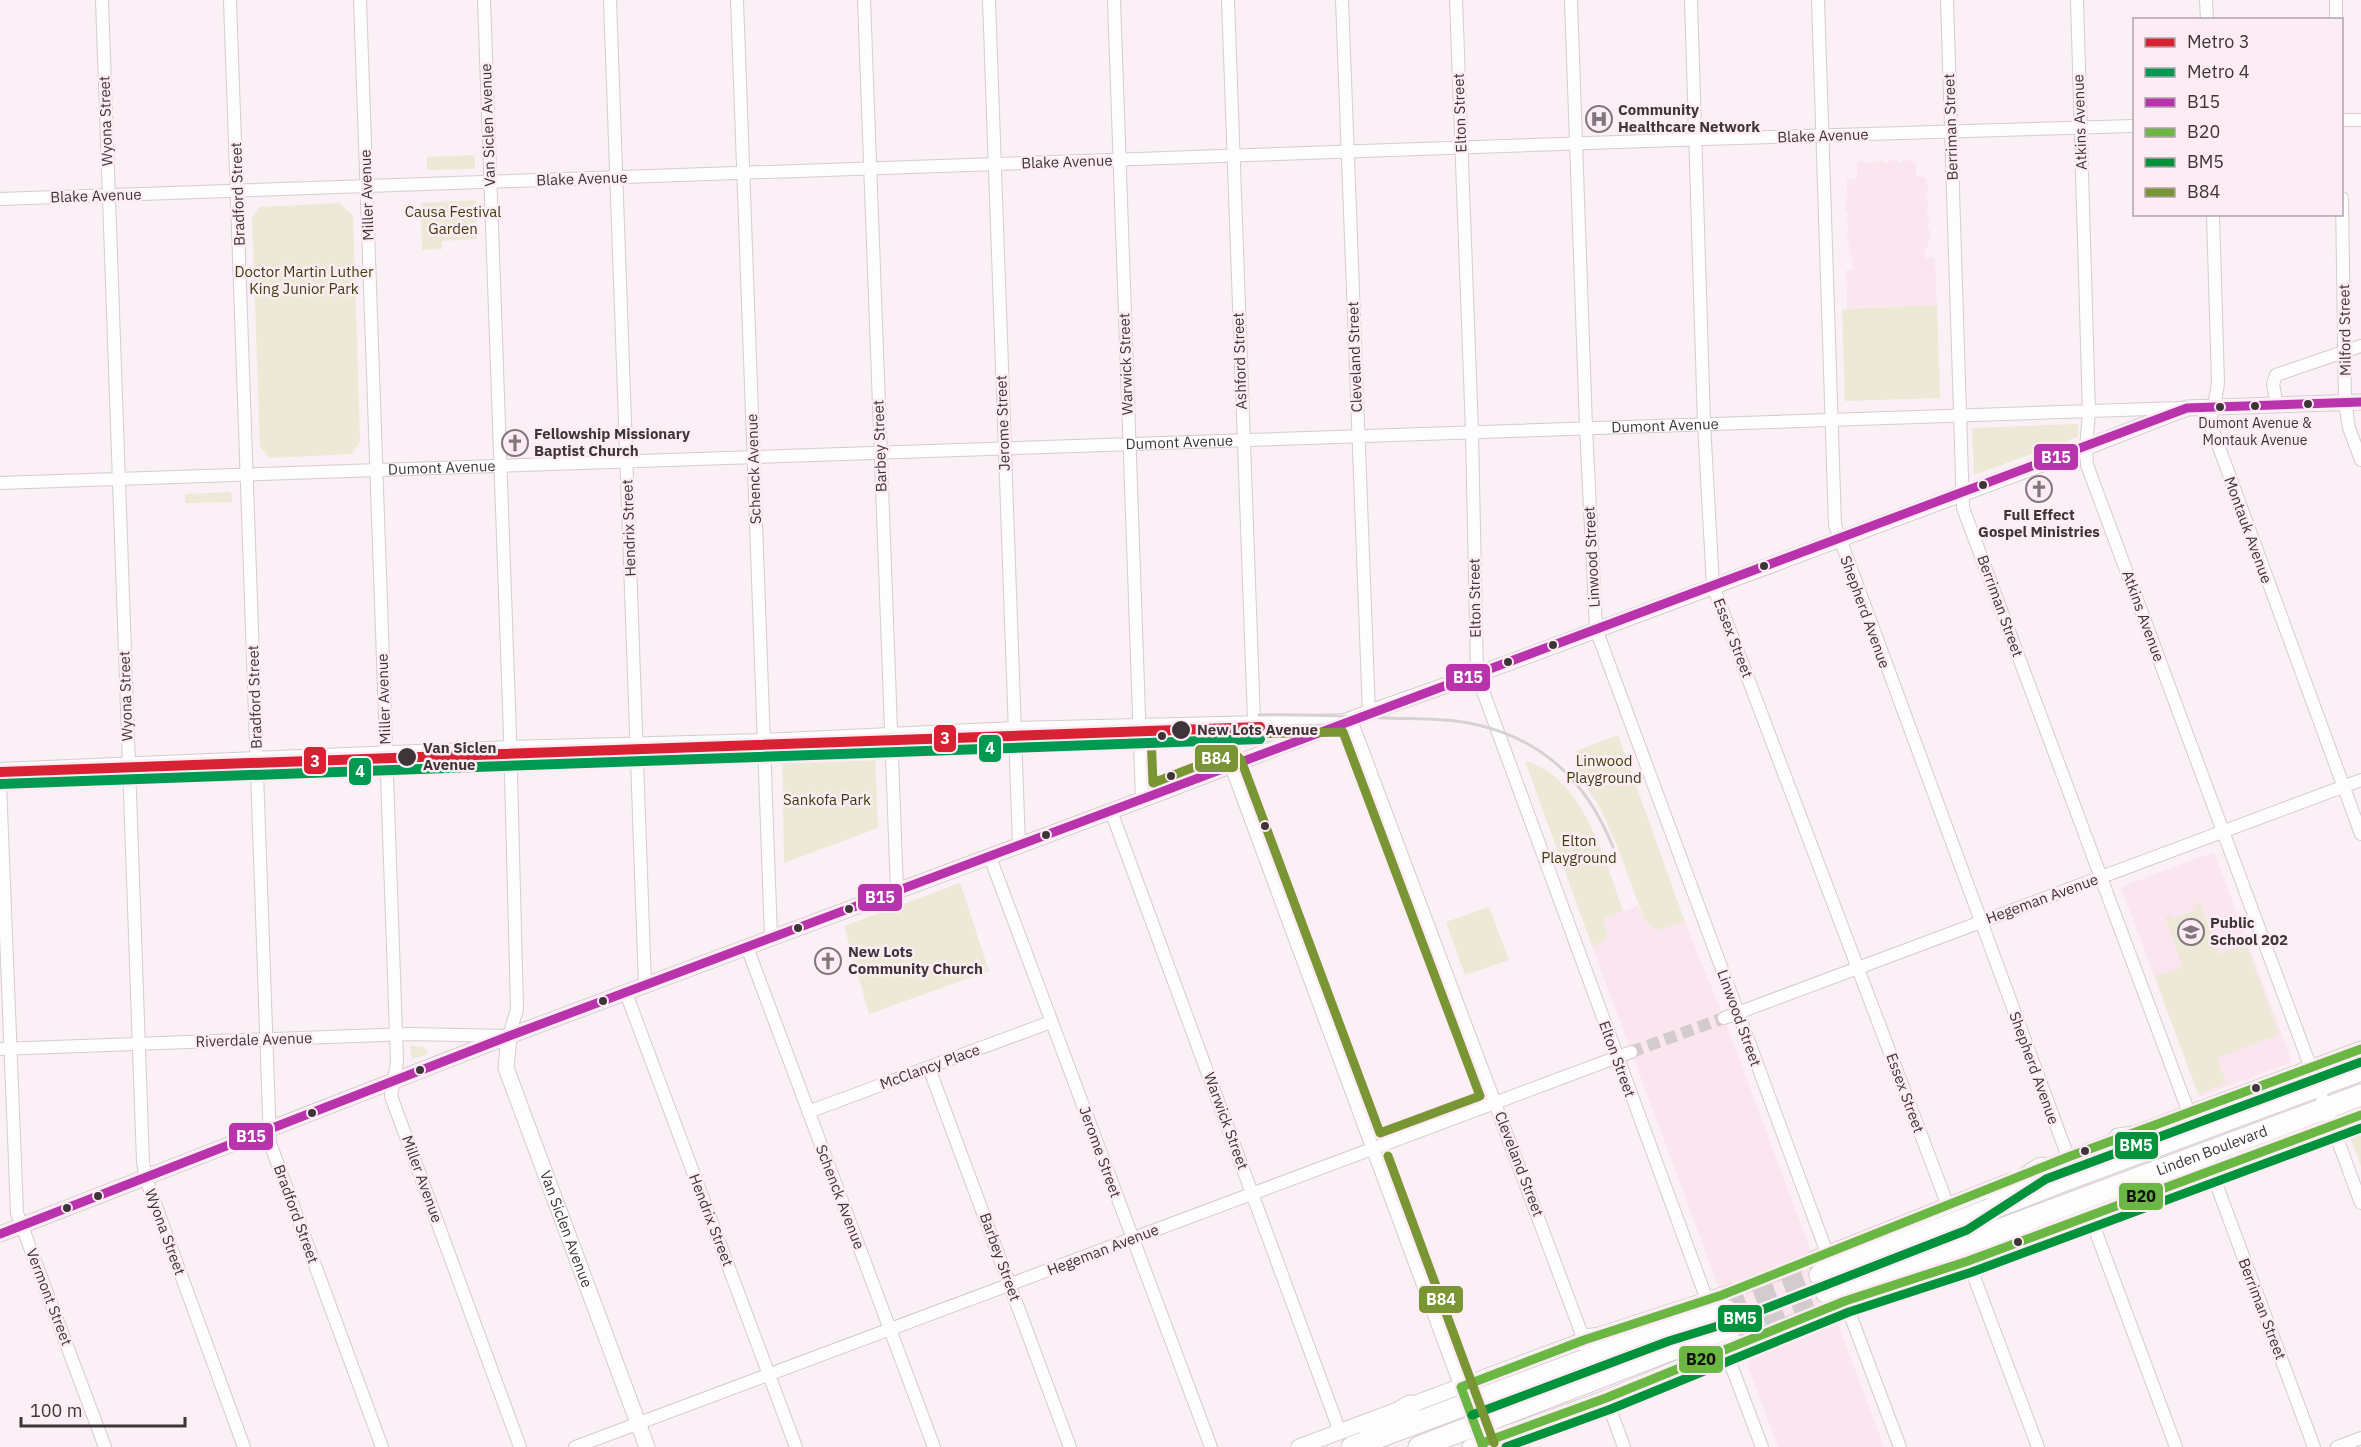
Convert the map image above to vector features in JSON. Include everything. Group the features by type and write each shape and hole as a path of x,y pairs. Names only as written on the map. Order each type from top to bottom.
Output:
{"highway":[{"name":"Linden Boulevard","path":"1827,1281 1955,1212 2206,1128 2314,1077 2361,1070"},
{"name":"Linden Boulevard","path":"1827,1281 2056,1209 2125,1183 2329,1117 2361,1095"},
{"path":"2119,1139 2206,1128"},
{"path":"1955,1212 2042,1168"},
{"path":"2125,1183 2211,1170"},
{"path":"1978,1257 2056,1209"},
{"path":"1584,1340 1729,1325"},
{"path":"1419,1447 1478,1441 1729,1325"},
{"path":"1345,1442 1464,1395 1665,1330"},
{"path":"1345,1442 1410,1406"}],"street":[{"name":"Wyona Street","path":"102,0 143,1162 146,1179 244,1447"},
{"name":"Bradford Street","path":"230,0 270,1143 382,1447"},
{"name":"Miller Avenue","path":"360,0 397,1062 391,1096 520,1447"},
{"name":"Van Siclen Avenue","path":"484,0 517,1009 509,1036 506,1068 647,1447"},
{"name":"Hendrix Street","path":"610,0 645,985"},
{"name":"Schenck Avenue","path":"738,0 771,937"},
{"name":"Barbey Street","path":"864,0 897,891"},
{"name":"Jerome Street","path":"989,0 1019,846"},
{"name":"Warwick Street","path":"1113,0 1142,800"},
{"name":"Ashford Street","path":"1228,0 1254,721"},
{"name":"Cleveland Street","path":"1342,0 1368,713"},
{"name":"Elton Street","path":"1456,0 1472,431 1477,675 1707,1300"},
{"name":"Linwood Street","path":"1571,0 1586,427 1596,629 1737,1013 1827,1281 1899,1447"},
{"name":"Essex Street","path":"1691,0 1704,423 1713,586 1955,1212"},
{"name":"Shepherd Avenue","path":"1818,0 1834,521 1839,540 2068,1157"},
{"name":"Berriman Street","path":"1947,0 1963,508 2189,1113"},
{"name":"Atkins Avenue","path":"2077,0 2089,412 2087,465 2361,1203"},
{"path":"2206,0 2207,18"},
{"path":"2336,0 2336,18"},
{"path":"2343,120 2361,120"},
{"name":"Blake Avenue","path":"0,200 2133,126"},
{"name":"Montauk Avenue","path":"2213,216 2218,383 2209,420 2211,429 2361,834"},
{"name":"Milford Street","path":"2342,216 2346,352 2353,402 2349,428 2361,460"},
{"path":"2277,405 2273,384 2276,375 2361,346"},
{"name":"Dumont Avenue","path":"0,483 2353,402"},
{"path":"0,1234 771,937 1142,800 1368,713 1477,675 2086,448 2187,408"},
{"name":"Cleveland Street","path":"1351,720 1584,1340"},
{"path":"0,769 510,747 764,740 1014,728 1351,720"},
{"path":"1232,766 1374,1148 1464,1395 1478,1441 1606,1398 1729,1325"},
{"name":"Hegeman Avenue","path":"1724,1018 2361,780"},
{"name":"Vermont Street","path":"0,783 5,1049 17,1213 105,1447"},
{"name":"Warwick Street","path":"1111,811 1345,1442"},
{"name":"Jerome Street","path":"990,857 1210,1447"},
{"name":"Schenck Avenue","path":"747,947 934,1447"},
{"name":"Hendrix Street","path":"626,993 796,1447"},
{"name":"McClancy Place","path":"808,1112 1051,1022"},
{"name":"Riverdale Avenue","path":"5,1049 396,1035 509,1036"},
{"name":"Linden Boulevard","path":"2042,1168 2189,1113 2314,1077 2361,1049"},
{"name":"Hegeman Avenue","path":"575,1447 1631,1052"},
{"name":"Barbey Street","path":"929,1068 1071,1447"},
{"name":"Linden Boulevard","path":"1827,1281 1978,1257 2211,1170 2329,1117 2361,1115"},
{"name":"Berriman Street","path":"2211,1170 2314,1447"},
{"path":"2090,1216 2176,1447"},
{"path":"1978,1257 2038,1447"},
{"path":"1410,1406 1464,1395 1584,1340 1707,1300 1729,1325 1762,1447"},
{"path":"1606,1398 1624,1447"},
{"path":"2337,1447 2361,1438"},
{"path":"1299,1447 1345,1442"}],"shaded area":[{"path":"1898,160 1898,163 1904,160 1916,162 1916,177 1926,177 1929,195 1926,195 1929,209 1927,214 1930,224 1927,224 1930,239 1928,239 1928,248 1925,248 1925,258 1935,258 1937,305 1847,308 1846,270 1853,269 1846,232 1849,232 1846,217 1848,217 1848,212 1846,212 1847,179 1857,179 1859,161 1888,163 1888,161"},
{"name":"Public School 202","path":"2214,852 2292,1062 2199,1097 2121,887"},
{"path":"1638,906 1645,921 1658,930 1685,922 1724,1018 1884,1447 1778,1447 1592,946 1608,939 1602,919"}],"green space":[{"path":"475,155 475,169 427,170 427,157"},
{"name":"Causa Festival Garden","path":"476,200 477,239 442,241 442,249 422,250 421,203"},
{"name":"Doctor Martin Luther King Junior Park","path":"339,203 353,215 360,441 352,454 270,458 260,447 252,218 260,207"},
{"path":"1937,305 1940,398 1845,401 1842,309"},
{"path":"2078,424 2078,437 1974,475 1972,428"},
{"path":"231,492 232,502 185,503 185,494"},
{"path":"1306,728 1309,730 1245,749 1244,730"},
{"name":"Linwood Playground","path":"1618,735 1685,922 1658,930 1645,921 1616,843 1601,810 1580,776 1576,751"},
{"name":"Sankofa Park","path":"782,756 875,756 878,828 784,863"},
{"name":"Elton Playground","path":"1525,761 1545,769 1562,783 1577,802 1609,869 1623,911 1602,919 1608,939 1592,946"},
{"path":"960,883 989,971 869,1014 844,926"},
{"path":"2200,903 2219,954 2246,944 2279,1034 2217,1058 2226,1083 2198,1094 2155,977 2183,967 2165,917 2170,915 2172,919 2196,910 2194,906"},
{"path":"1489,907 1509,960 1465,975 1446,922"},
{"path":"410,1046 424,1047 428,1054 412,1059"},
{"path":"2361,1124 2361,1166 2347,1129"}],"tunnel":[{"path":"1631,1052 1724,1018"},
{"path":"1722,1295 1814,1259"},
{"path":"1727,1311 1820,1275"},
{"path":"1733,1326 1826,1292"},
{"path":"1739,1343 1831,1307"}],"railway":[{"path":"1259,715 1438,719 1469,723 1495,730 1518,739 1558,765 1589,801 1613,847"},
{"path":"1260,727 1353,724"}],"metro line":[{"name":"3","path":"0,772 1260,727"},
{"name":"4","path":"0,784 1260,739"}],"transit line":[{"name":"B15","path":"0,1234 509,1036 2187,408 2361,402"},
{"name":"B84","path":"1343,732 1480,1096 1380,1133 1241,760 1236,755 1228,754 1153,783 1151,736 1343,732"},
{"name":"B20","path":"1483,1447 1461,1387 1584,1340 1722,1295 2068,1157 2361,1049"},
{"name":"BM5","path":"1472,1415 1669,1341 1731,1322 1967,1230 2046,1179 2361,1062"},
{"name":"B20","path":"1482,1443 1606,1398 1845,1301 1968,1261 2361,1115"},
{"name":"BM5","path":"1506,1447 1611,1409 1849,1312 1972,1272 2361,1128"},
{"name":"B84","path":"1388,1156 1494,1443"}],"place":[{"name":"Community Healthcare Network","path":"1599,119"},
{"name":"Dumont Avenue & Montauk Avenue","path":"2255,406"},
{"name":"Fellowship Missionary Baptist Church","path":"515,443"},
{"name":"Full Effect Gospel Ministries","path":"2039,489"},
{"name":"New Lots Avenue","path":"1181,730"},
{"name":"Van Siclen Avenue","path":"407,757"},
{"name":"Public School 202","path":"2191,932"},
{"name":"New Lots Community Church","path":"828,961"}]}
